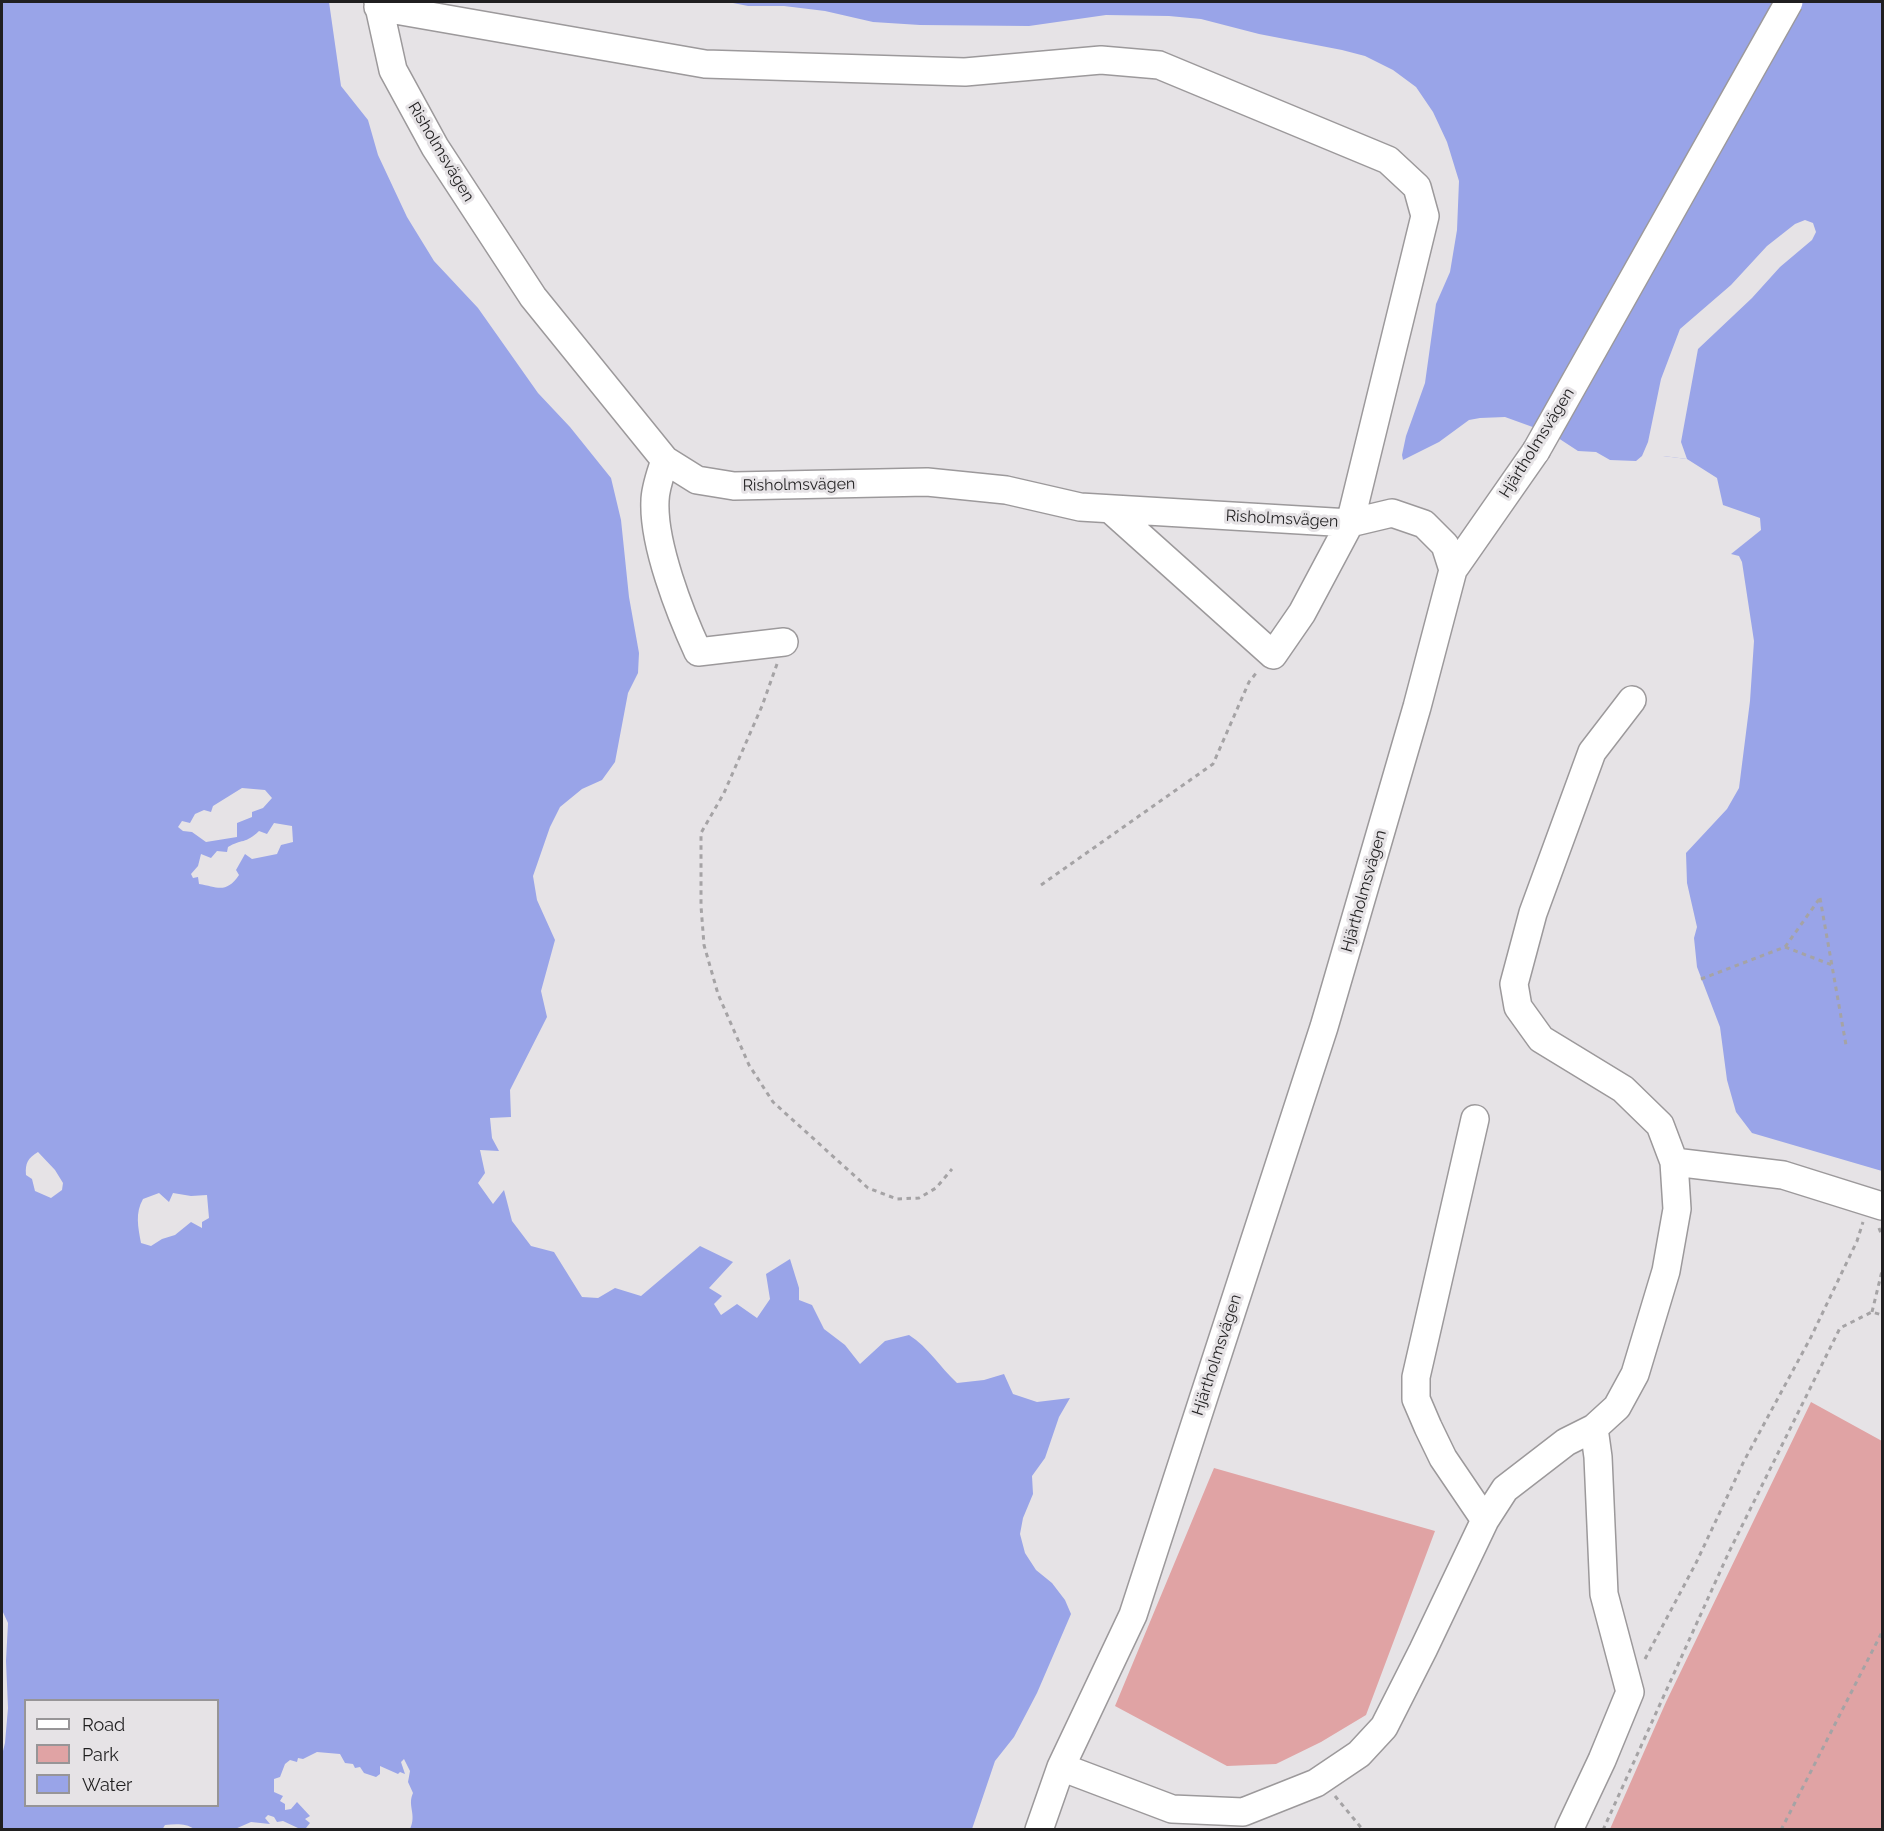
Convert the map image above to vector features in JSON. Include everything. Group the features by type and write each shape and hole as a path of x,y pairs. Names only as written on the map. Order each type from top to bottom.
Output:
{"street":[{"name":"Hjärtholmsvägen","path":"1039,1830 1061,1767 1136,1603 1324,1027 1418,707 1453,570 1536,451 1789,2"},
{"name":"Risholmsvägen","path":"378,4 393,70 435,147 532,297 664,460 697,480 734,486 927,482 1006,490 1080,507 1350,523 1392,513 1424,524 1445,545 1453,570"},
{"path":"378,4 705,64 965,72 1101,60 1159,65 1388,160 1417,187 1425,216 1350,523 1302,613 1273,655 1110,509"},
{"path":"664,460 654,500 658,536 682,619 698,652 784,642"},
{"path":"1061,1767 1172,1809 1243,1812 1316,1783 1359,1754 1384,1727 1485,1520 1505,1489 1566,1442 1594,1428 1617,1407 1635,1374 1666,1271 1677,1209 1674,1162 1660,1125 1623,1089 1541,1039 1518,1008 1514,984 1533,913 1592,752 1632,700"},
{"path":"1475,1119 1416,1377 1416,1399 1443,1458 1485,1520"},
{"path":"1674,1162 1783,1175 1876,1203"},
{"path":"1569,1830 1602,1760 1630,1692 1604,1594 1598,1457 1594,1428"}],"path":[{"path":"784,642 762,706 724,793 701,833 700,883 704,945 718,994 749,1065 773,1102 868,1188 897,1199 919,1198 936,1188 952,1169"},
{"path":"1041,885 1213,764 1249,682 1273,655"},
{"path":"1701,979 1785,947 1820,898 1846,1045"},
{"path":"1785,947 1832,966"},
{"path":"1644,1662 1696,1563 1744,1461 1816,1326 1876,1203"},
{"path":"1872,1312 1882,1271"},
{"path":"1604,1830 1729,1552 1840,1328 1872,1312 1882,1315"},
{"path":"1781,1830 1882,1632"},
{"path":"1316,1783 1340,1799 1363,1830"}],"green space":[{"path":"1811,1402 1882,1441 1882,1829 1610,1829 1666,1702"},
{"path":"1214,1468 1435,1531 1366,1715 1321,1742 1276,1764 1227,1766 1115,1706"}],"water":[{"path":"2,2 329,2 341,86 368,120 378,155 407,217 434,261 478,308 538,393 570,427 611,478 621,520 629,597 639,653 638,673 628,693 615,762 602,780 582,789 560,807 550,827 533,876 537,900 555,940 541,991 547,1017 510,1090 511,1117 490,1118 492,1138 499,1151 480,1150 485,1173 478,1183 493,1204 504,1190 512,1221 531,1246 554,1252 582,1297 598,1298 615,1288 641,1296 700,1246 733,1262 709,1288 722,1296 714,1304 721,1315 737,1304 757,1318 770,1299 766,1274 790,1259 799,1288 799,1300 812,1305 824,1329 845,1345 860,1364 885,1341 909,1335 928,1351 957,1383 984,1380 1004,1374 1013,1394 1037,1402 1070,1398 1059,1417 1045,1458 1032,1476 1033,1494 1023,1518 1020,1534 1025,1553 1036,1570 1052,1583 1065,1600 1071,1614 1037,1693 1014,1737 995,1761 972,1829 410,1829 413,1819 411,1798 413,1793 408,1782 410,1771 404,1759 401,1762 405,1774 400,1772 398,1774 380,1766 380,1774 376,1777 364,1773 360,1767 355,1768 353,1764 345,1763 340,1754 317,1752 303,1759 298,1758 297,1762 290,1760 285,1764 280,1777 274,1779 274,1792 283,1796 280,1801 285,1804 285,1810 291,1809 297,1802 310,1816 305,1819 310,1823 306,1828 298,1828 283,1821 277,1822 274,1817 268,1815 265,1818 270,1824 251,1822 235,1829 194,1829 176,1824 165,1825 162,1830 2,1829 2,1755 8,1708 6,1661 8,1623 2,1610","holes":["242,788 265,790 272,798 263,808 252,812 252,817 237,823 237,837 206,842 192,832 183,831 178,827 182,821 190,823 195,814 204,810 211,812 213,806","274,823 292,826 293,842 281,845 277,854 252,859 245,854 236,870 239,875 226,887 199,884 198,877 193,878 191,874 198,866 201,854 211,858 217,851 227,852 228,847 250,838 259,831 267,834","38,1152 55,1170 63,1183 62,1190 51,1198 35,1191 32,1179 26,1175 27,1164","159,1193 169,1202 173,1193 191,1196 207,1195 209,1218 202,1222 202,1228 191,1222 175,1235 151,1246 141,1243 138,1220 143,1199"]},
{"path":"728,2 1882,2 1882,1171 1752,1133 1736,1112 1727,1080 1720,1027 1697,967 1694,938 1697,927 1687,883 1686,853 1727,809 1739,788 1750,701 1754,641 1742,562 1739,556 1731,554 1761,530 1760,518 1723,505 1717,478 1687,459 1642,456 1636,461 1610,460 1596,452 1578,451 1552,434 1505,417 1469,420 1439,442 1403,460 1406,436 1425,383 1436,304 1450,272 1457,230 1459,181 1447,142 1433,112 1416,87 1393,70 1365,56 1259,34 1201,19 1106,15 1029,26 920,25 873,22 825,11 784,6 748,6"}],"pier":[{"path":"1805,220 1813,223 1816,232 1812,240 1780,267 1752,298 1698,349 1681,442 1687,459 1642,456 1648,442 1661,379 1680,329 1731,285 1767,246 1795,224"}]}
